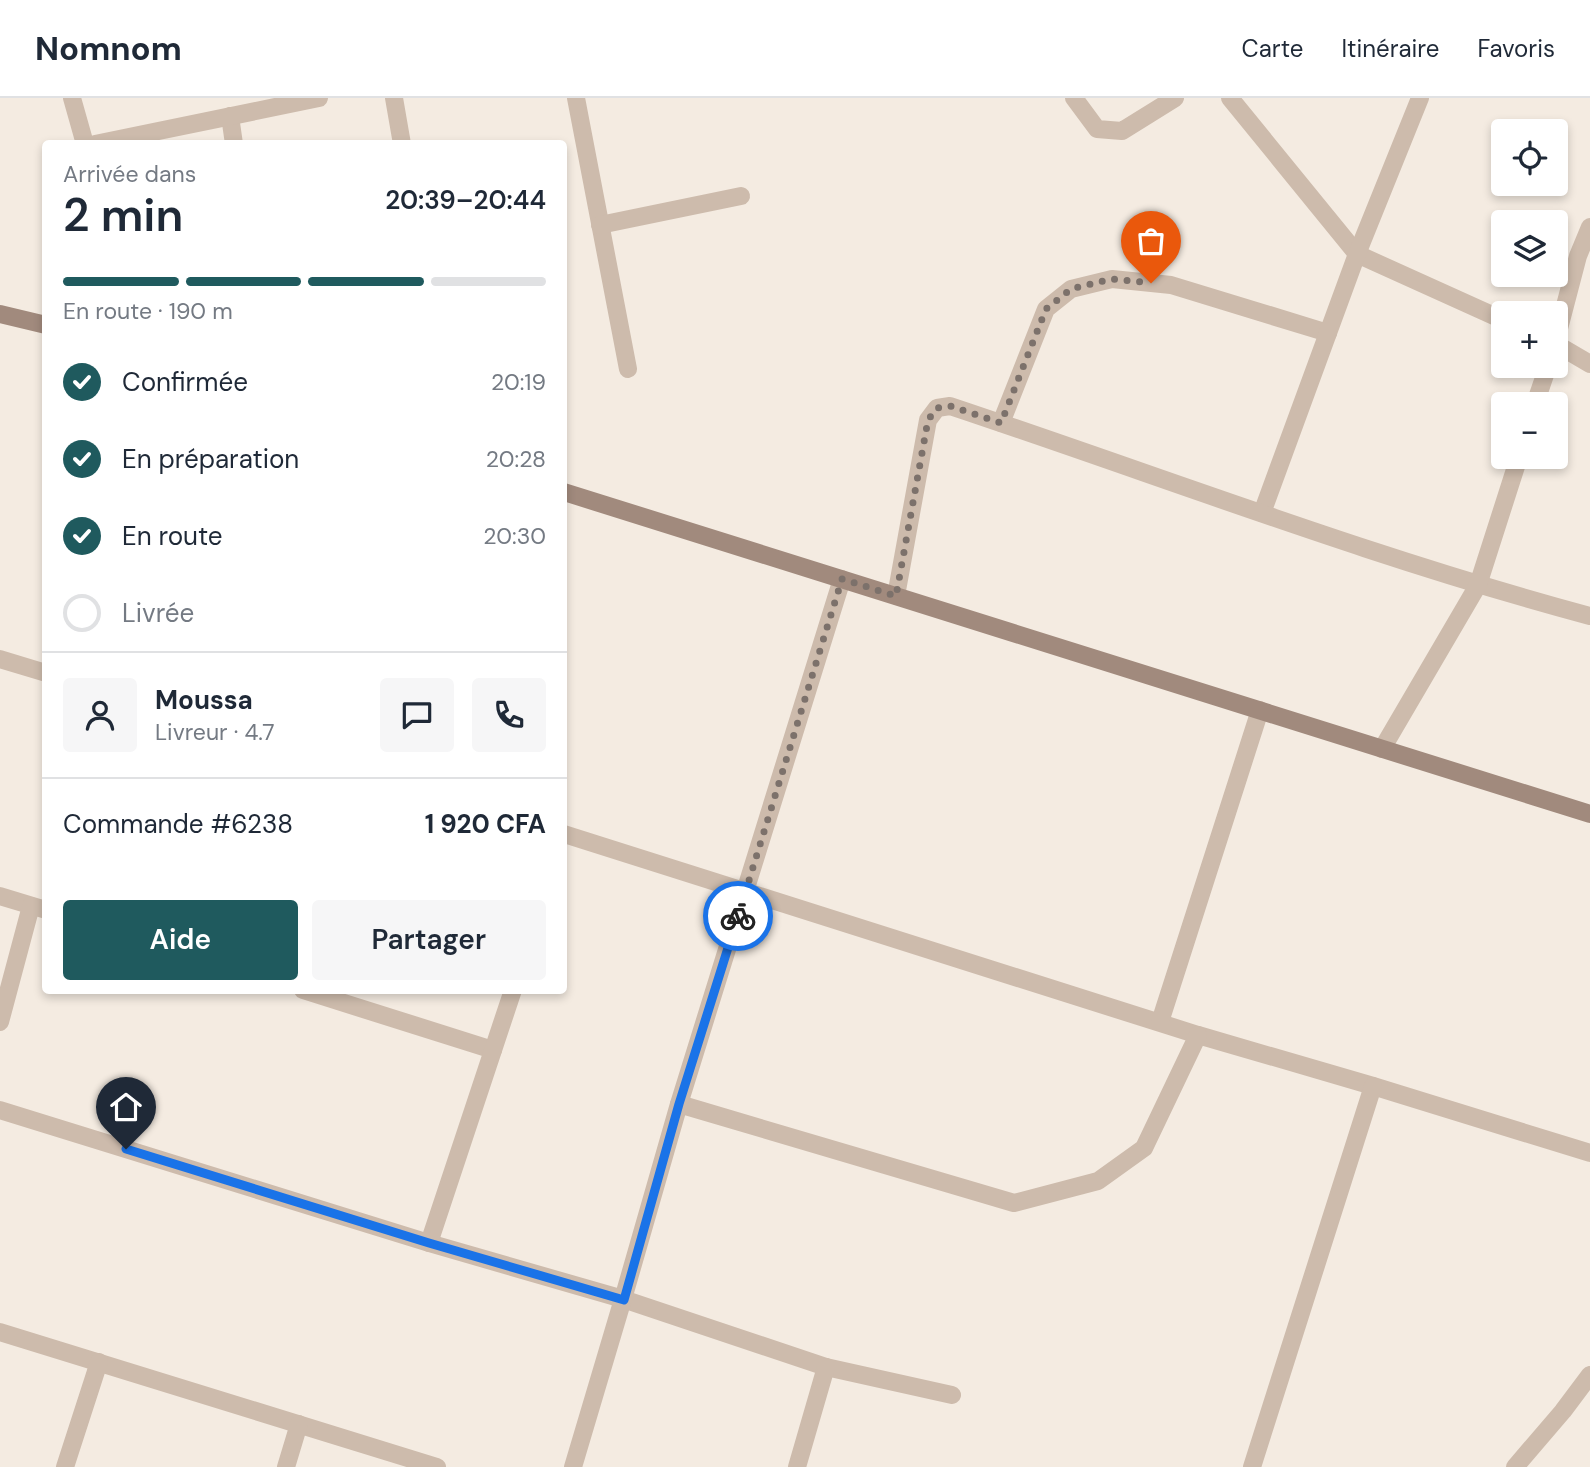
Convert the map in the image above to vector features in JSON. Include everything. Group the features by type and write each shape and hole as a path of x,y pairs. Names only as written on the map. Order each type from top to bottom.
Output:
{"street":[{"path":"72,98 84,140"},
{"path":"114,140 319,98"},
{"path":"394,98 400,140"},
{"path":"576,98 628,369"},
{"path":"1074,98 1097,129 1122,131 1175,98"},
{"path":"1230,98 1357,254 1491,315"},
{"path":"1262,513 1357,254 1420,98"},
{"path":"230,116 233,140"},
{"path":"600,225 741,197"},
{"path":"1566,301 1578,256 1590,227"},
{"path":"1001,423 1046,309 1071,289 1112,279 1171,285 1328,333"},
{"path":"0,314 42,325"},
{"path":"1568,350 1590,364"},
{"path":"896,596 928,420 937,408 950,406 1478,585 1590,616"},
{"path":"1382,749 1478,585 1514,469"},
{"path":"567,493 1590,814"},
{"path":"573,1467 624,1300 679,1104 842,579"},
{"path":"0,659 42,673"},
{"path":"1160,1022 1260,710"},
{"path":"567,836 1198,1035 1590,1153"},
{"path":"0,896 38,908 0,1022"},
{"path":"316,994 493,1050"},
{"path":"429,1243 512,994"},
{"path":"679,1104 1014,1203 1098,1181 1144,1148 1198,1035"},
{"path":"1252,1467 1373,1086"},
{"path":"0,1110 429,1243 624,1300 826,1367 952,1395"},
{"path":"0,1332 437,1467"},
{"path":"65,1467 99,1362"},
{"path":"797,1467 826,1367"},
{"path":"1515,1467 1590,1375"},
{"path":"286,1467 299,1424"}],"way so far":[{"path":"738,916 842,579 896,596 928,420 937,408 950,406 1001,423 1046,309 1071,289 1091,284 1112,279 1151,283"}],"route":[{"path":"126,1149 624,1300 679,1104 738,916"}]}
